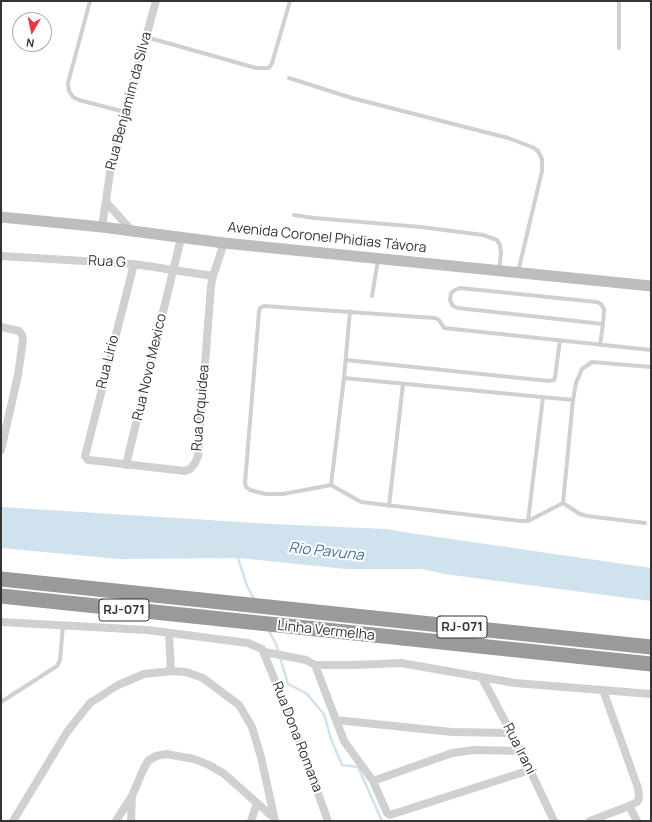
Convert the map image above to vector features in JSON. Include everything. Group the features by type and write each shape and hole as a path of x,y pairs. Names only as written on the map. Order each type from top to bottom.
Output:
{"highway":[{"name":"Linha Vermelha","path":"1,579 651,647"},
{"name":"Linha Vermelha","path":"1,596 651,664"}],"street":[{"name":"Rua Benjamim da Silva","path":"102,227 110,173 125,112 156,1"},
{"path":"106,202 132,230"},
{"name":"Avenida Coronel Phidias Távora","path":"1,217 132,230 180,238 224,243 651,286"},
{"path":"173,269 180,238"},
{"name":"Rua Orquidea","path":"88,460 185,471 190,469 195,463 198,450 213,276 224,243"},
{"name":"Rua G","path":"1,256 134,264 213,276"},
{"name":"Rua Lirio","path":"88,460 85,456 88,440 134,264"},
{"name":"Rua Novo Mexico","path":"126,464 173,269"},
{"path":"1,327 18,331 22,335 23,340 18,375 1,450"},
{"path":"1,622 147,630 248,643 255,645 269,653 306,660 315,665 401,663 428,666 482,678 651,694"},
{"path":"169,634 171,671"},
{"name":"Rua Dona Romana","path":"269,653 328,821"},
{"path":"315,665 344,741 373,781 390,815 530,770"},
{"path":"13,821 67,732 90,703 118,685 144,674 171,671 186,672 203,678 224,692 239,705 252,727 261,757 274,819"},
{"name":"Rua Irani","path":"482,678 521,752 554,821"},
{"path":"590,821 629,806 637,802 639,798 638,788 603,690"},
{"path":"336,720 452,732 511,734"},
{"path":"373,781 452,753 474,750 521,752"},
{"path":"116,821 132,796 148,761 156,756 166,754 194,759 223,773 274,819"},
{"path":"131,821 132,796"},
{"path":"251,821 257,803"},
{"path":"629,806 636,821"}],"lane":[{"path":"90,1 68,83 69,91 72,97 79,100 125,112"},
{"path":"146,37 262,69 268,68 272,63 290,1"},
{"path":"619,1 619,48"},
{"path":"289,78 360,100 508,138 532,147 538,151 542,159 542,171 518,272"},
{"path":"294,215 421,227 483,235 497,240 500,245 502,253 499,270"},
{"path":"372,296 378,258"},
{"path":"600,345 603,324 604,306 597,302 460,288 451,294 450,300 453,306 458,308 603,324"},
{"path":"563,504 528,521 521,521 361,502 331,485 277,494 266,494 246,487 245,483 260,308 264,306 435,318 439,320 444,328 651,350"},
{"path":"331,485 346,360 350,312"},
{"path":"346,360 549,381 554,380 556,376 560,340"},
{"path":"563,504 573,400 578,375 586,365 592,362 651,367"},
{"path":"344,378 573,400"},
{"path":"389,506 403,384"},
{"path":"528,521 543,397"},
{"path":"563,504 586,516 645,522"},
{"path":"1,702 57,666 60,660 62,626"}],"water":[{"name":"Rio Pavuna","path":"1,507 272,524 386,529 651,568 651,601 444,574 422,569 346,569 239,558 118,559 1,548"}],"waterway":[{"path":"237,555 247,586 255,601"},
{"path":"268,629 276,644 288,684 306,693 324,714 331,739 342,765 358,767 382,821"}]}
